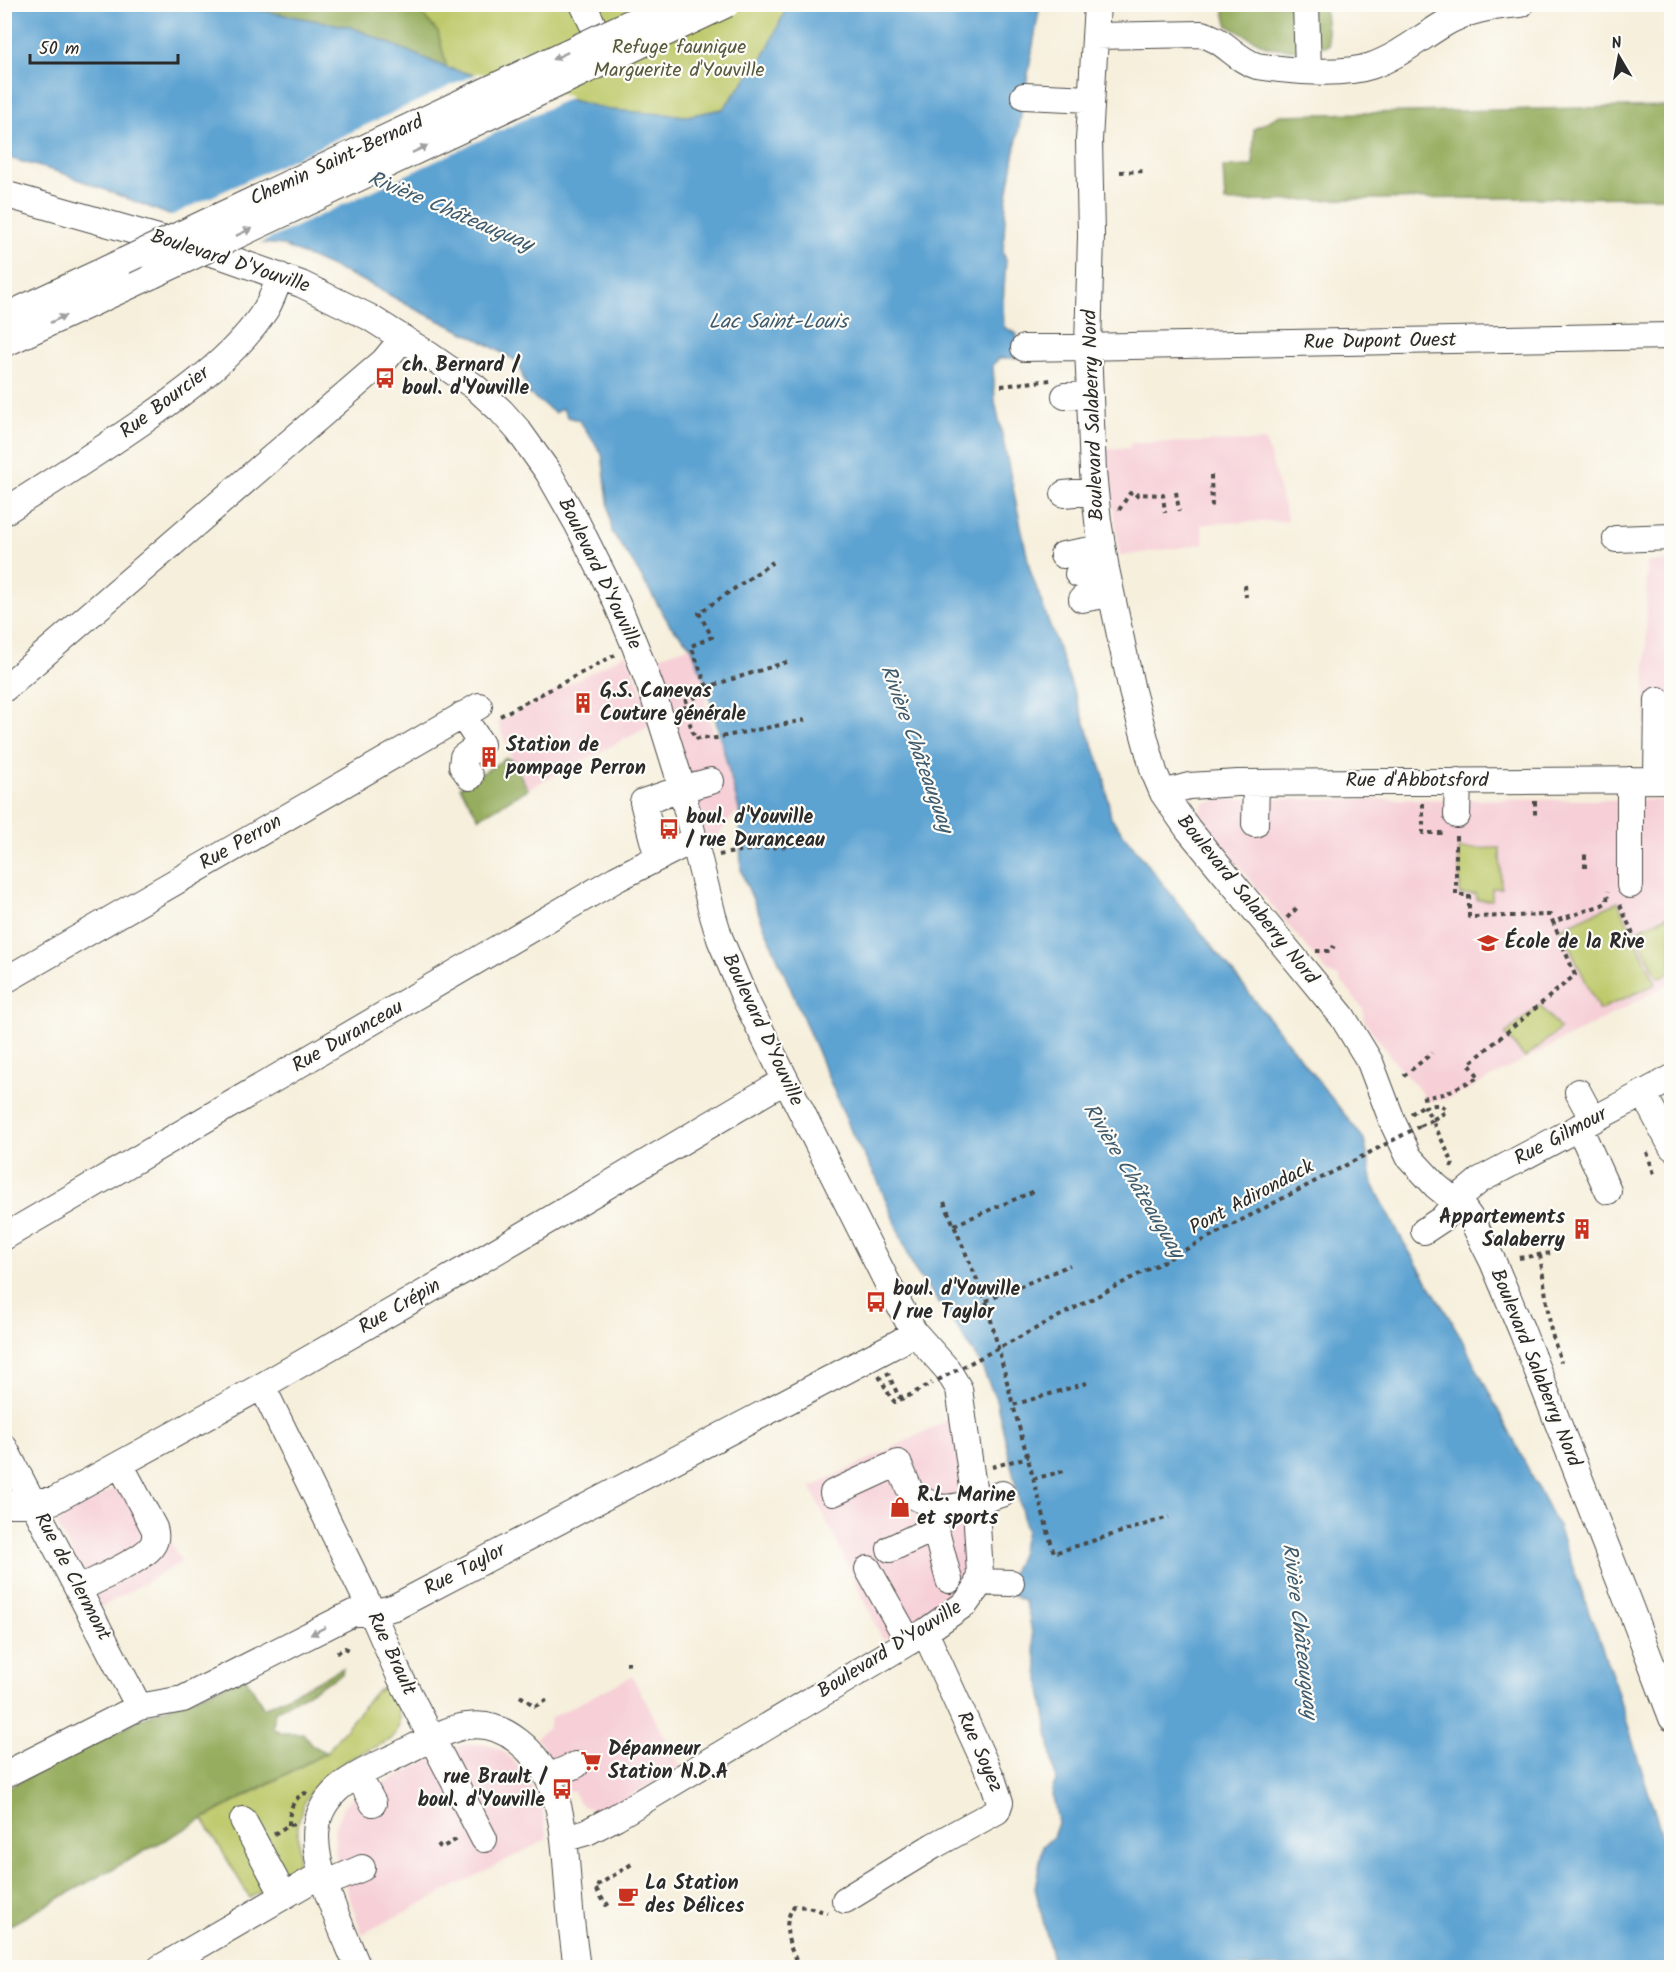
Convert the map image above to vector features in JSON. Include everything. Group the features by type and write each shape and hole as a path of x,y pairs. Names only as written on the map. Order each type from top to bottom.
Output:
{"street":[{"path":"583,4 599,38"},
{"name":"Chemin Saint-Bernard","path":"4,318 670,4"},
{"name":"Chemin Saint-Bernard","path":"4,344 728,4"},
{"name":"Boulevard Salaberry Nord","path":"1097,4 1091,99 1088,347 1072,390 1094,490 1111,594 1140,722 1154,772 1163,793 1188,829 1339,1011 1370,1062 1408,1157 1436,1186 1463,1208 1473,1222 1505,1288 1670,1709"},
{"path":"1306,4 1308,70"},
{"path":"1095,36 1201,34 1215,38 1252,64 1268,68 1343,71 1370,66 1388,59 1459,16 1488,8 1521,4"},
{"path":"1024,96 1091,99"},
{"name":"Boulevard D'Youville","path":"4,194 225,257 280,276 348,306 453,370 484,395 518,430 548,472 578,523 615,599 645,672 674,725 681,789 701,850 702,879 720,939 742,991 784,1080 914,1332 947,1369 959,1389 973,1460 979,1543 978,1582 966,1603 917,1637 616,1816 587,1832 566,1839"},
{"name":"Rue Bourcier","path":"10,505 112,443 173,400 210,370 259,320 280,276"},
{"name":"Rue Dupont Ouest","path":"1024,348 1671,336"},
{"path":"4,689 379,365 393,352 403,338"},
{"path":"1064,494 1094,490"},
{"path":"1616,539 1671,537"},
{"path":"1070,564 1104,558"},
{"path":"1082,599 1111,594"},
{"path":"1658,700 1664,780"},
{"path":"470,710 482,744 463,757 462,766 470,777"},
{"name":"Rue Perron","path":"4,981 470,710"},
{"path":"1630,780 1630,885"},
{"name":"Rue d'Abbotsford","path":"1163,793 1190,786 1256,783 1664,780"},
{"path":"660,857 654,844 643,802 711,781"},
{"path":"1457,815 1458,781"},
{"path":"1255,824 1256,783"},
{"name":"Rue Duranceau","path":"4,1237 616,879 683,845 701,850"},
{"name":"Rue Gilmour","path":"1424,1231 1442,1220 1455,1202 1480,1180 1671,1078"},
{"name":"Rue Crépin","path":"4,1504 53,1501 262,1386 491,1255 784,1080"},
{"path":"1578,1092 1608,1191"},
{"path":"1642,1094 1671,1146"},
{"name":"Rue Taylor","path":"4,1775 139,1707 183,1699 353,1613 372,1613 395,1607 900,1342 914,1332"},
{"name":"Rue Brault","path":"262,1386 372,1613 400,1677 484,1839"},
{"name":"Rue de Clermont","path":"4,1447 139,1707"},
{"path":"832,1493 898,1462 912,1495 935,1516 949,1580"},
{"path":"79,1589 142,1556 155,1540 154,1528 120,1464"},
{"path":"890,1549 947,1507 1002,1494"},
{"path":"868,1569 917,1637"},
{"path":"978,1582 1011,1583"},
{"name":"Rue Soyez","path":"837,1906 933,1846 998,1811 1000,1802 993,1781 917,1637"},
{"path":"358,1968 324,1879 316,1839 320,1814 328,1799 358,1775 433,1739 467,1726 486,1726 499,1729 525,1746 548,1777 562,1816 566,1839 568,1887 577,1968"},
{"path":"548,1777 576,1765"},
{"path":"358,1775 373,1803"},
{"path":"243,1820 284,1896"},
{"path":"160,1968 315,1878 339,1878 362,1868"}],"path":[{"path":"1120,172 1146,171"},
{"path":"1001,386 1072,390"},
{"path":"1211,475 1212,507"},
{"path":"1176,492 1179,511"},
{"path":"1126,500 1130,493 1135,497 1137,494 1162,495 1166,513"},
{"path":"707,687 691,646 712,638 699,613 772,562"},
{"path":"1245,585 1246,597"},
{"path":"470,710 498,717 625,650"},
{"path":"787,662 707,687 702,695 683,702 695,739 702,737 711,739 805,720"},
{"path":"1535,801 1535,818"},
{"path":"1422,1098 1444,1094 1479,1077 1468,1064 1575,975 1550,915 1469,917 1469,895 1456,895 1456,833 1423,833 1423,821"},
{"path":"701,850 740,851 825,842"},
{"path":"1585,854 1585,868"},
{"path":"1553,922 1595,909 1607,899 1618,902 1632,932 1635,931"},
{"path":"1282,922 1299,906"},
{"path":"1310,956 1317,950 1330,951 1334,946"},
{"path":"1404,1076 1432,1053"},
{"path":"1408,1116 1424,1105"},
{"path":"1432,1119 1444,1114 1445,1109 1434,1105 1425,1107 1453,1163 1449,1172"},
{"name":"Pont Adirondack","path":"938,1380 1432,1119"},
{"path":"1645,1146 1655,1177"},
{"path":"954,1225 1037,1190"},
{"path":"944,1202 986,1300 1054,1553 1169,1517"},
{"path":"1519,1258 1551,1253"},
{"path":"1540,1255 1551,1330 1556,1337 1557,1351 1563,1368"},
{"path":"986,1300 1070,1265"},
{"path":"876,1369 895,1402 924,1388"},
{"path":"887,1374 899,1397 908,1396"},
{"path":"1013,1406 1087,1383"},
{"path":"973,1460 1028,1457"},
{"path":"1033,1479 1064,1470"},
{"path":"338,1653 345,1648 351,1651"},
{"path":"628,1661 628,1670"},
{"path":"520,1696 535,1706 550,1698"},
{"path":"290,1825 289,1815 294,1801 304,1793 311,1795"},
{"path":"280,1831 290,1825 300,1824"},
{"path":"438,1844 441,1848 454,1841"},
{"path":"609,1903 606,1905 595,1887 635,1862"},
{"path":"800,1968 790,1949 787,1923 789,1912 794,1906 837,1906"}],"shaded area":[{"path":"1266,441 1288,521 1201,525 1204,544 1120,556 1105,449 1130,448 1130,443"},
{"path":"1671,561 1671,762 1645,763 1647,562"},
{"path":"691,646 707,687 705,703 714,733 719,737 739,809 706,849 650,660"},
{"path":"627,653 654,724 528,789 512,760 498,722"},
{"name":"École de la Rive","path":"1223,799 1671,800 1671,983 1463,1092 1446,1099 1427,1102 1364,1020 1363,1009 1337,976 1329,974 1200,820 1198,817 1204,803"},
{"path":"952,1400 965,1504 967,1560 964,1583 956,1595 943,1605 883,1640 811,1488 948,1420"},
{"path":"136,1476 181,1562 100,1608 58,1526 59,1519"},
{"path":"632,1676 681,1767 610,1807 592,1809 585,1807 578,1802 574,1791 569,1792 550,1756 536,1738 548,1728 551,1718"},
{"path":"485,1744 496,1748 507,1754 519,1767 528,1779 542,1807 547,1839 362,1934 336,1857 334,1829 344,1806 352,1798 461,1745"}],"green space":[{"name":"Refuge faunique Marguerite d'Youville","path":"230,5 788,5 764,56 723,109 687,116 610,110 447,68"},
{"path":"230,5 414,5 438,32 447,68 351,27"},
{"path":"1222,5 1324,5 1329,45 1297,50 1268,47 1228,26"},
{"path":"1671,106 1671,197 1225,202 1223,167 1253,166 1254,129 1280,115"},
{"path":"506,758 512,760 528,789 479,818 460,787"},
{"path":"1500,848 1501,888 1492,888 1492,900 1477,900 1476,894 1460,895 1459,849"},
{"path":"1618,902 1656,984 1599,1010 1561,928"},
{"path":"1671,914 1671,972 1658,978 1635,931"},
{"path":"1540,1005 1560,1029 1525,1058 1505,1034"},
{"path":"343,1668 342,1674 275,1711 273,1728 282,1733 303,1733 311,1744 326,1753 5,1928 5,1789 140,1719 245,1677 264,1708"},
{"path":"389,1685 401,1709 398,1711 399,1723 396,1733 390,1740 334,1769 312,1790 304,1803 299,1819 298,1857 295,1869 250,1898 203,1819 326,1753 374,1693"}],"water":[{"path":"4,5 230,5 351,27 447,68 610,110 687,116 723,109 764,56 788,5 1040,5 1006,202 1003,253 1006,260 1004,327 1017,334 1016,358 999,358 993,365 995,401 1030,570 1104,776 1111,818 1364,1139 1373,1184 1404,1243 1458,1332 1558,1527 1612,1675 1660,1829 1671,1880 1671,1967 1053,1967 1035,1888 1043,1846 1053,1837 1058,1823 1052,1789 1056,1781 1029,1615 1025,1602 1013,1595 1009,1576 1017,1561 1026,1530 996,1399 980,1363 914,1269 877,1179 854,1138 745,881 741,869 739,809 707,687 691,646 670,625 612,532 602,454 579,420 568,417 562,408 555,413 528,393 518,362 368,283 282,245 261,243 172,216 62,173 5,157"}],"pier":[{"path":"478,73 572,97 257,245 168,217"}],"place":[{"name":"ch. Bernard / boul. d'Youville","path":"385,378"},
{"name":"G.S. Canevas Couture générale","path":"583,703"},
{"name":"Station de pompage Perron","path":"489,757"},
{"name":"boul. d'Youville / rue Duranceau","path":"669,829"},
{"name":"École de la Rive","path":"1488,943"},
{"name":"Appartements Salaberry","path":"1582,1229"},
{"name":"boul. d'Youville / rue Taylor","path":"876,1302"},
{"name":"R.L. Marine et sports","path":"900,1507"},
{"name":"Dépanneur Station N.D.A","path":"591,1761"},
{"name":"rue Brault / boul. d'Youville","path":"562,1789"},
{"name":"La Station des Délices","path":"628,1896"}],"water label":[{"name":"Rivière Châteauguay","path":"450,212"},
{"name":"Lac Saint-Louis","path":"778,322"},
{"name":"Rivière Châteauguay","path":"916,749"},
{"name":"Rivière Châteauguay","path":"1133,1181"},
{"name":"Rivière Châteauguay","path":"1299,1631"}]}
